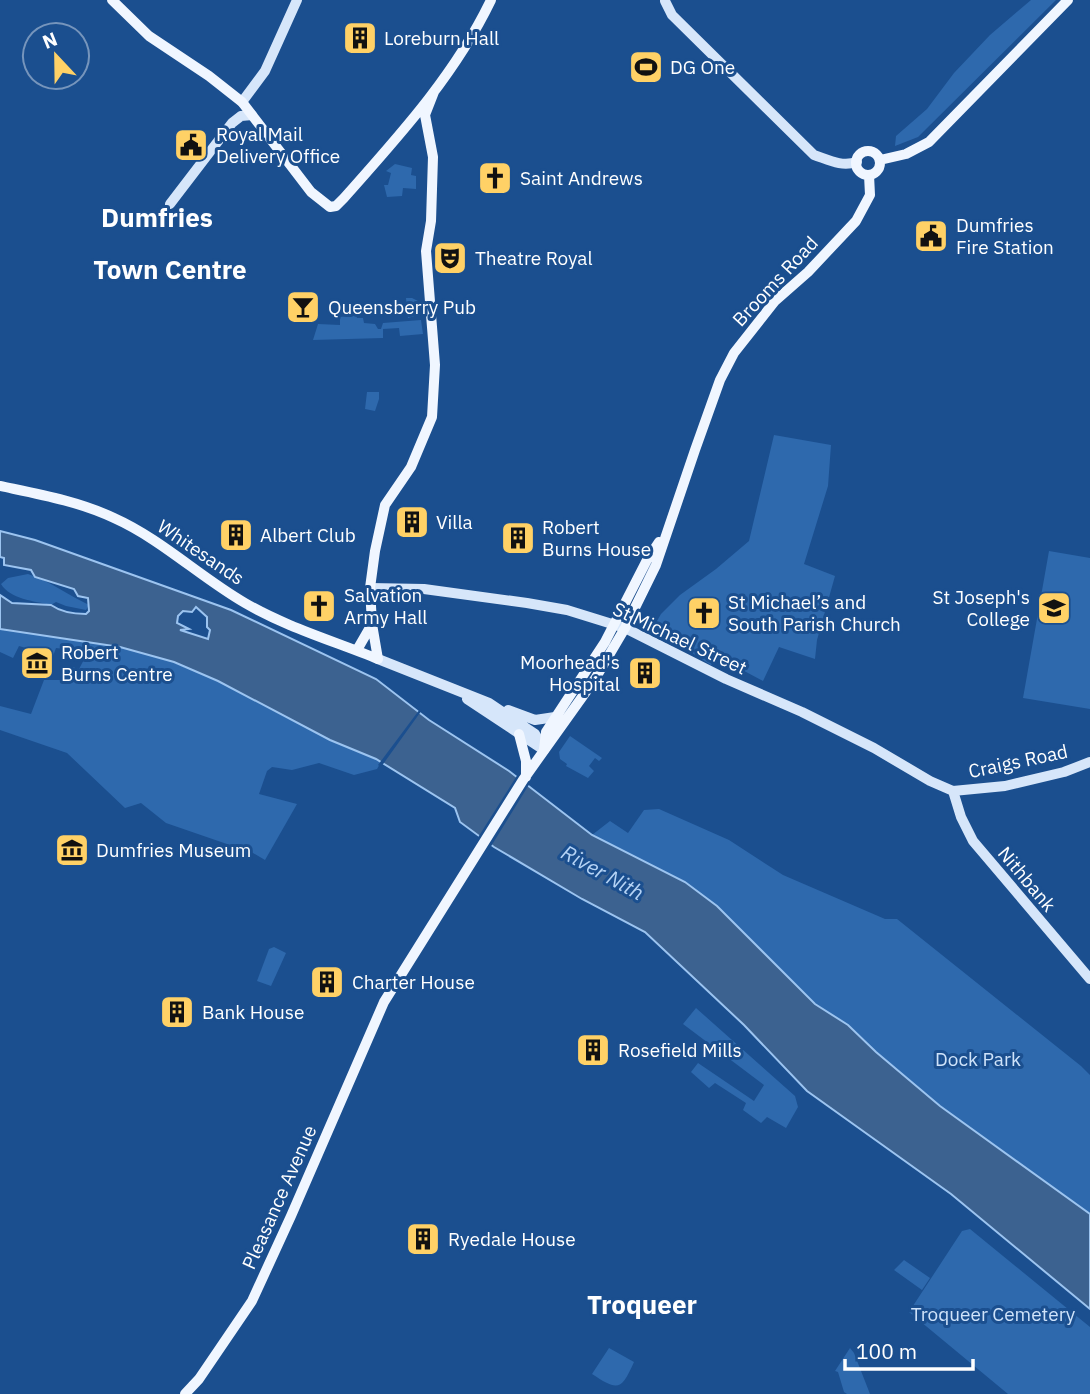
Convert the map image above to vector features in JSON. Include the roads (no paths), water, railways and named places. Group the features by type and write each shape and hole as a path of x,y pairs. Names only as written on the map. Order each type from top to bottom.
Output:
{"main road":[{"path":"111,0 149,36 209,76 242,102 312,192 326,205 336,206 403,132 434,92 466,48 491,0"},
{"path":"880,160 906,154 929,142 1068,0"},
{"path":"378,659 370,588 385,505 411,467 432,417 435,373 426,251 431,220 433,157 425,116 434,92"},
{"path":"403,132 418,122 427,126"},
{"path":"873,153 880,160 878,170 869,175 860,172 857,162 860,155 873,153"},
{"name":"Brooms Road","path":"544,750 595,679 625,628 656,565 664,534 720,380 734,353 775,301 856,221 870,195 869,175"},
{"name":"Whitesands","path":"0,486 48,496 114,517 191,565 244,603 298,628 378,659"},
{"name":"Brooms Road","path":"544,750 545,732 586,672 664,534"},
{"path":"357,650 372,624"},
{"path":"519,734 526,761 525,779"},
{"name":"Pleasance Avenue","path":"185,1394 199,1379 251,1301 384,1002 544,750"}],"street":[{"path":"242,102 265,71 297,0"},
{"path":"663,0 672,15 814,155 847,165 857,162"},
{"path":"170,204 232,123 241,116 252,115"},
{"name":"St Michael Street","path":"370,588 424,589 527,603 567,610 625,628 726,679 802,712 953,792"},
{"path":"378,659 536,720 555,717"},
{"path":"456,691 544,750"},
{"path":"489,703 535,734 544,750"},
{"name":"Craigs Road","path":"953,792 1005,786 1064,772 1090,762"},
{"name":"Nithbank","path":"953,792 973,841 1090,979"}],"water":[{"name":"River Nith","path":"0,531 35,540 231,610 376,679 429,720 509,771 592,835 685,882 717,906 815,1004 848,1025 940,1106 1090,1214 1090,1309 951,1194 807,1091 744,1025 645,932 582,899 494,847 460,822 455,808 376,759 330,740 218,681 174,662 120,647 0,629 0,595 12,603 51,605 77,614 86,614 89,611 88,598 78,596 74,589 35,577 31,570 4,565 4,558 0,557","holes":["196,607 207,617 207,627 210,630 208,639 180,630 189,629 177,623 178,616 183,611 192,612"]}],"place":[{"name":"Loreburn Hall","path":"360,38"},
{"name":"DG One","path":"646,67"},
{"name":"Royal Mail Delivery Office","path":"191,145"},
{"name":"Saint Andrews","path":"495,178"},
{"name":"Dumfries Fire Station","path":"931,236"},
{"name":"Theatre Royal","path":"450,258"},
{"name":"Queensberry Pub","path":"303,307"},
{"name":"Villa","path":"412,522"},
{"name":"Albert Club","path":"236,535"},
{"name":"Robert Burns House","path":"518,538"},
{"name":"Salvation Army Hall","path":"319,606"},
{"name":"St Joseph's College","path":"1054,608"},
{"name":"St Michael’s and South Parish Church","path":"704,613"},
{"name":"Robert Burns Centre","path":"37,663"},
{"name":"Moorhead's Hospital","path":"645,673"},
{"name":"Dumfries Museum","path":"72,850"},
{"name":"Charter House","path":"327,982"},
{"name":"Bank House","path":"177,1012"},
{"name":"Rosefield Mills","path":"593,1050"},
{"name":"Ryedale House","path":"423,1239"}],"district":[{"name":"Dumfries","path":"157,217"},
{"name":"Town Centre","path":"170,269"},
{"name":"Troqueer","path":"642,1304"}],"park label":[{"name":"Dock Park","path":"978,1059"},
{"name":"Troqueer Cemetery","path":"993,1314"}]}
